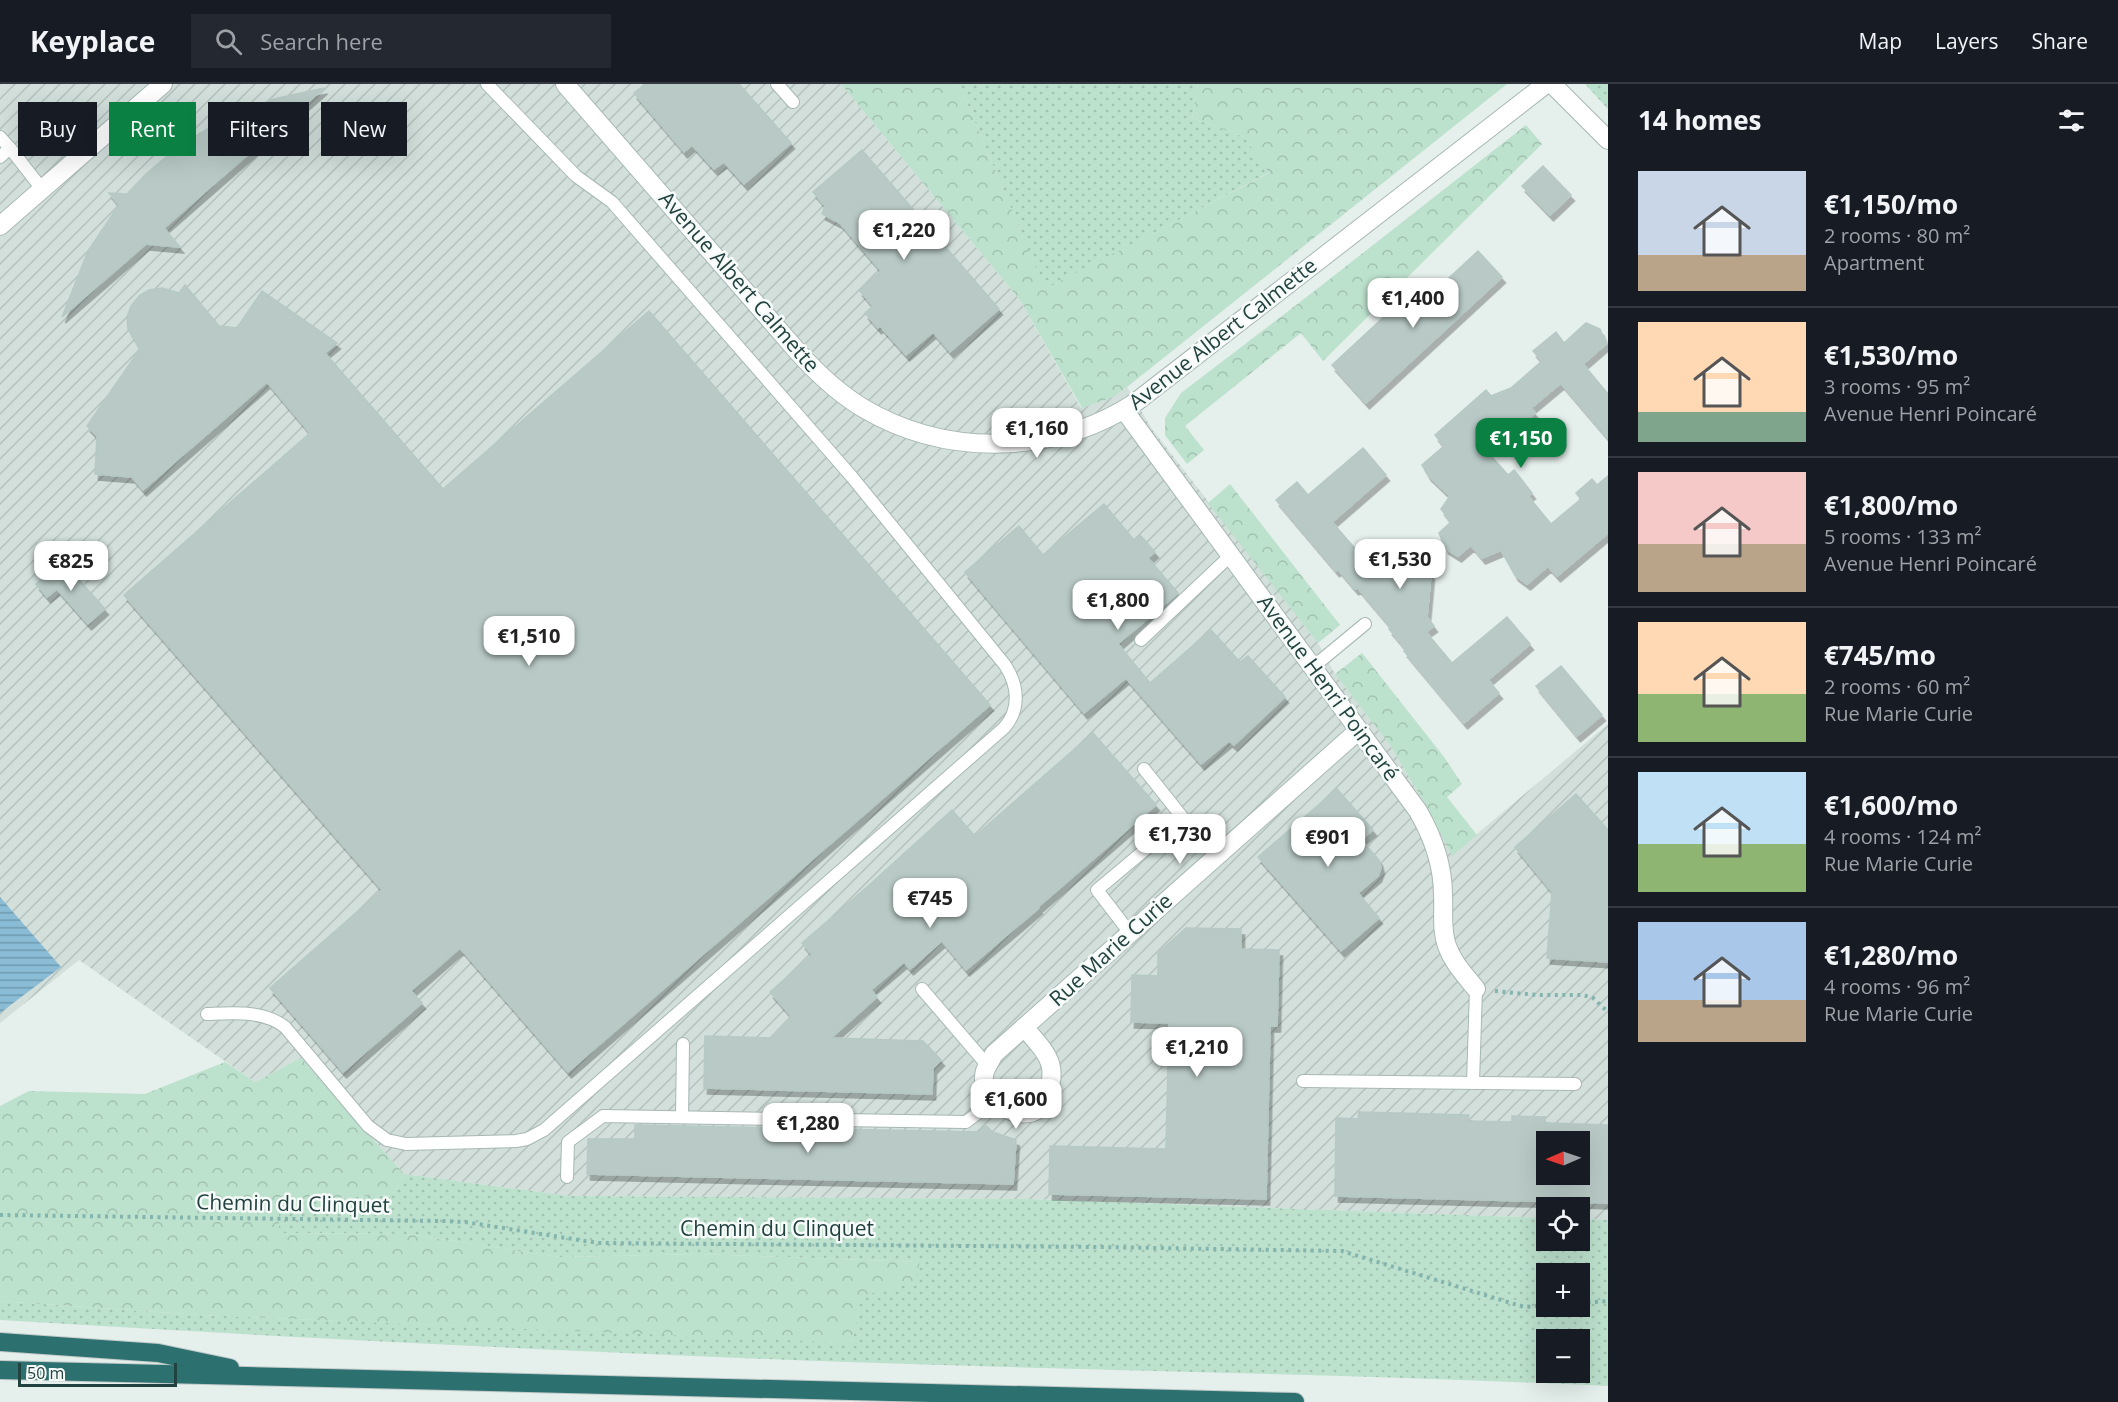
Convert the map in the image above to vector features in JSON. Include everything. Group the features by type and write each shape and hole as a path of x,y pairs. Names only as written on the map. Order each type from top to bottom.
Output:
{"highway":[{"path":"0,1342 158,1353 269,1377"},
{"path":"0,1370 1296,1402"}],"street":[{"path":"0,226 163,84"},
{"name":"Avenue Albert Calmette","path":"565,84 814,370 863,408 889,420 934,436 988,444 1030,442 1050,438 1095,425 1124,410 1149,393 1546,84"},
{"path":"1552,84 1608,140"},
{"name":"Avenue Henri Poincaré","path":"1124,410 1427,826 1441,868 1444,934 1447,945 1456,963 1476,989"},
{"name":"Rue Marie Curie","path":"988,1066 994,1054 1359,730"},
{"path":"988,1066 985,1073 986,1089 994,1101 1011,1112 1030,1113 1043,1107 1052,1086 1052,1070 1048,1056 1024,1027"}],"lane":[{"path":"207,1014 243,1014 278,1021 368,1126 387,1140 406,1144 527,1139 544,1130 995,736 1011,720 1015,711 1016,689 1005,665 852,477 612,202 576,176 487,84"},
{"path":"777,84 793,102"},
{"path":"0,138 5,153 42,189"},
{"path":"1141,640 1231,555"},
{"path":"1312,667 1365,624"},
{"path":"1130,933 1097,890 1183,819 1144,769"},
{"path":"922,989 988,1066"},
{"path":"1473,1083 1476,989"},
{"path":"682,1117 683,1044"},
{"path":"1303,1081 1575,1084"},
{"path":"567,1177 568,1142 603,1116 966,1122 994,1101"}],"path":[{"path":"1476,989 1537,995 1583,995 1593,998 1608,1012"},
{"name":"Chemin du Clinquet","path":"0,1215 444,1221 465,1222 598,1243 1085,1246 1342,1251 1524,1307 1536,1306"},
{"path":"1590,1302 1608,1300"}],"shaded area":[{"path":"0,84 841,84 1020,300 1081,408 1113,397 1127,387 1152,429 1318,643 1335,674 1390,745 1429,810 1452,855 1608,724 1608,1220 1590,1219 1590,1197 1536,1197 1536,1218 1028,1199 569,1196 404,1174 301,1058 255,1082 79,960 0,1023"}],"green space":[{"path":"841,84 959,84 1045,289 1269,173 1244,137 1192,118 1198,84 1507,84 1127,387 1113,397 1082,408 1020,300"},
{"path":"959,84 1198,84 1192,118 1244,137 1270,172 1045,290"},
{"path":"1585,84 1608,84 1608,109"},
{"path":"1526,125 1542,144 1323,361 1301,333 1185,426 1204,450 1187,464 1165,435 1165,418 1181,393"},
{"path":"1230,484 1340,625 1318,643 1208,503"},
{"path":"1362,653 1444,757 1462,784 1447,797 1477,835 1452,856 1429,810 1390,745 1335,674"},
{"path":"301,1058 404,1174 392,1195 279,1201 279,1233 408,1234 559,1257 699,1254 920,1262 914,1283 861,1296 852,1343 200,1315 0,1301 0,1106 29,1091 145,1094 225,1062 255,1082"},
{"path":"404,1174 569,1196 1028,1199 1536,1218 1536,1251 1590,1251 1590,1219 1608,1220 1608,1386 1537,1383 1590,1383 1590,1329 1536,1329 1536,1383 742,1358 424,1344 0,1320 0,1301 200,1315 852,1342 861,1295 913,1283 919,1262 699,1254 559,1257 408,1234 279,1233 279,1201 392,1195"}],"water":[{"path":"0,897 61,967 0,1013"}],"building":[{"path":"645,84 739,84 791,143 744,184 724,162 714,169 692,145 684,152 634,93"},
{"path":"324,88 308,102 266,102"},
{"path":"208,129 208,156 246,156 164,228 180,247 146,244 62,317 88,251 119,205 109,193 127,194 167,156 196,156 196,136"},
{"path":"862,150 999,309 950,352 933,332 906,355 865,313 873,306 859,290 881,271 840,223 822,214 825,206 813,192"},
{"path":"1543,166 1571,195 1550,215 1522,186"},
{"path":"1478,251 1502,277 1366,403 1332,365 1400,302 1410,314"},
{"path":"185,285 219,326 237,328 262,291 337,343 325,353 443,489 649,311 990,705 568,1072 460,948 411,991 422,1003 343,1072 270,988 382,890 124,595 310,433 267,382 143,490 132,477 95,474 97,436 87,426 140,349 128,329 127,317 131,306 139,296 149,290 162,288 179,293"},
{"path":"1586,323 1600,329 1606,344 1583,364 1608,394 1608,438 1561,383 1531,408 1535,413 1519,428 1514,422 1484,448 1508,475 1514,470 1532,493 1528,496 1551,524 1581,499 1576,493 1592,479 1597,485 1608,476 1608,533 1557,576 1548,566 1527,584 1515,575 1501,550 1482,558 1471,545 1458,556 1445,548 1439,533 1451,522 1441,509 1450,496 1428,475 1422,465 1444,446 1435,435 1486,390 1491,396 1511,388 1542,361 1533,351 1556,332 1564,343"},
{"path":"1363,448 1386,475 1332,522 1358,552 1366,546 1376,554 1416,555 1431,574 1427,617 1434,626 1426,632 1452,663 1507,617 1530,644 1488,680 1499,693 1464,723 1404,651 1406,649 1389,629 1391,627 1358,588 1355,589 1338,569 1336,571 1276,500 1297,482 1308,495"},
{"path":"1104,504 1134,540 1140,535 1155,552 1148,558 1178,593 1118,644 1150,683 1211,630 1240,662 1248,656 1285,697 1234,745 1229,741 1201,764 1126,678 1084,713 965,572 1019,526 1043,555"},
{"path":"62,561 105,609 88,624 57,589 47,597 36,584"},
{"path":"1561,666 1602,715 1577,736 1536,686"},
{"path":"1093,733 1156,805 966,970 942,941 910,969 904,962 871,990 877,997 831,1038 923,1041 941,1060 933,1068 932,1094 704,1088 705,1036 770,1038 791,1016 770,992 812,955 802,943 952,810 975,836"},
{"path":"1337,789 1373,830 1361,840 1379,860 1381,868 1378,876 1358,893 1379,918 1341,951 1258,857"},
{"path":"1576,794 1608,830 1608,962 1547,958 1552,892 1515,847"},
{"path":"1186,928 1241,929 1241,949 1279,950 1277,1026 1270,1026 1266,1199 1049,1194 1050,1146 1166,1149 1169,1023 1131,1022 1132,975 1158,976 1158,953"},
{"path":"1359,1112 1469,1115 1468,1121 1512,1122 1512,1116 1545,1117 1545,1123 1608,1125 1608,1203 1590,1203 1590,1197 1536,1197 1536,1201 1335,1196 1336,1118 1358,1119"},
{"path":"635,1125 978,1132 986,1126 993,1132 1016,1140 1013,1184 587,1174 588,1139 635,1139"}]}
